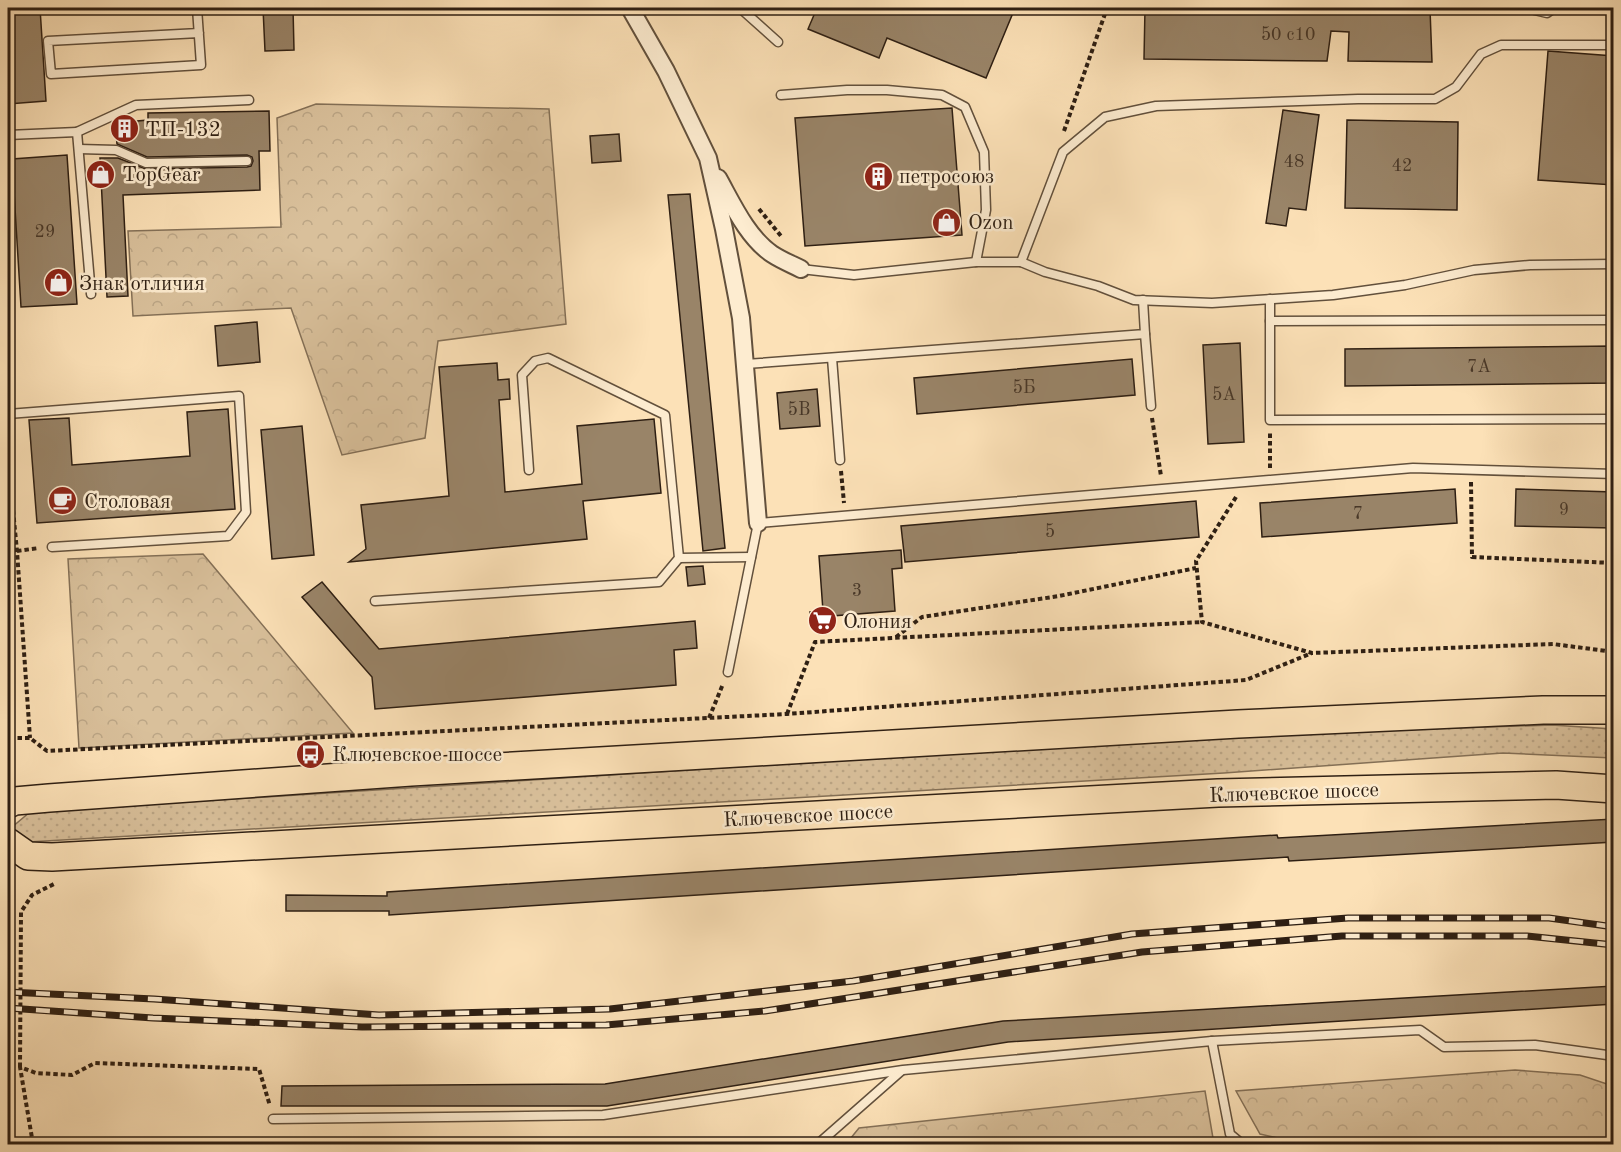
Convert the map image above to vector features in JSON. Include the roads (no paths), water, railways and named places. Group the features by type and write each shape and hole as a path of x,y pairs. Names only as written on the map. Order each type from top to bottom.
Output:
{"main road":[{"path":"8,804 15,801 49,798 411,772 774,750 1238,724 1543,710 1614,710"},
{"name":"Ключевское шоссе","path":"8,842 28,856 52,857 1218,793 1556,785 1614,789"}],"street":[{"path":"630,8 666,71 708,159 741,220 770,253 801,269"},
{"path":"708,159 741,318 758,523"}],"lane":[{"path":"197,8 199,33 201,65 51,74 48,41 199,33"},
{"path":"741,8 778,42"},
{"path":"1526,8 1547,13 1554,8"},
{"path":"1021,262 1063,152 1105,117 1156,106 1435,99 1456,87 1481,54 1501,45 1614,45"},
{"path":"781,95 847,90 887,90 942,95 965,107 984,152 986,210 976,262"},
{"path":"8,135 77,132 136,105 249,100"},
{"path":"77,132 91,294"},
{"path":"79,149 116,150 146,163 247,161"},
{"path":"801,269 854,275 976,262 1021,262 1045,272 1098,286 1134,300 1212,303 1333,295 1405,285 1474,270 1530,265 1614,264"},
{"path":"1270,299 1270,420 1614,419"},
{"path":"1143,300 1151,406"},
{"path":"1270,321 1614,320"},
{"path":"746,364 1145,334"},
{"path":"375,601 659,582 679,558 665,415 548,358 535,360 522,375 529,470"},
{"path":"832,358 840,460"},
{"path":"8,414 239,396 246,512 228,536 52,547"},
{"path":"728,672 758,523 1413,468 1614,474"},
{"path":"679,558 751,557"},
{"path":"273,1119 603,1115 903,1070 1212,1041 1420,1030 1444,1047 1535,1045 1614,1056"},
{"path":"1212,1041 1230,1134 1242,1144"},
{"path":"818,1144 903,1070"}],"railway":[{"path":"8,992 154,999 379,1015 610,1009 853,981 1132,934 1348,918 1549,918 1614,927"},
{"path":"8,1008 153,1018 362,1027 606,1025 765,1011 1142,952 1342,936 1527,936 1614,945"}],"place":[{"name":"ТП-132","path":"124,129"},
{"name":"TopGear","path":"101,174"},
{"name":"петросоюз","path":"878,176"},
{"name":"Ozon","path":"947,222"},
{"name":"Знак отличия","path":"58,283"},
{"name":"Столовая","path":"63,501"},
{"name":"Олония","path":"822,621"},
{"name":"Ключевское шоссе","path":"311,754"}]}
